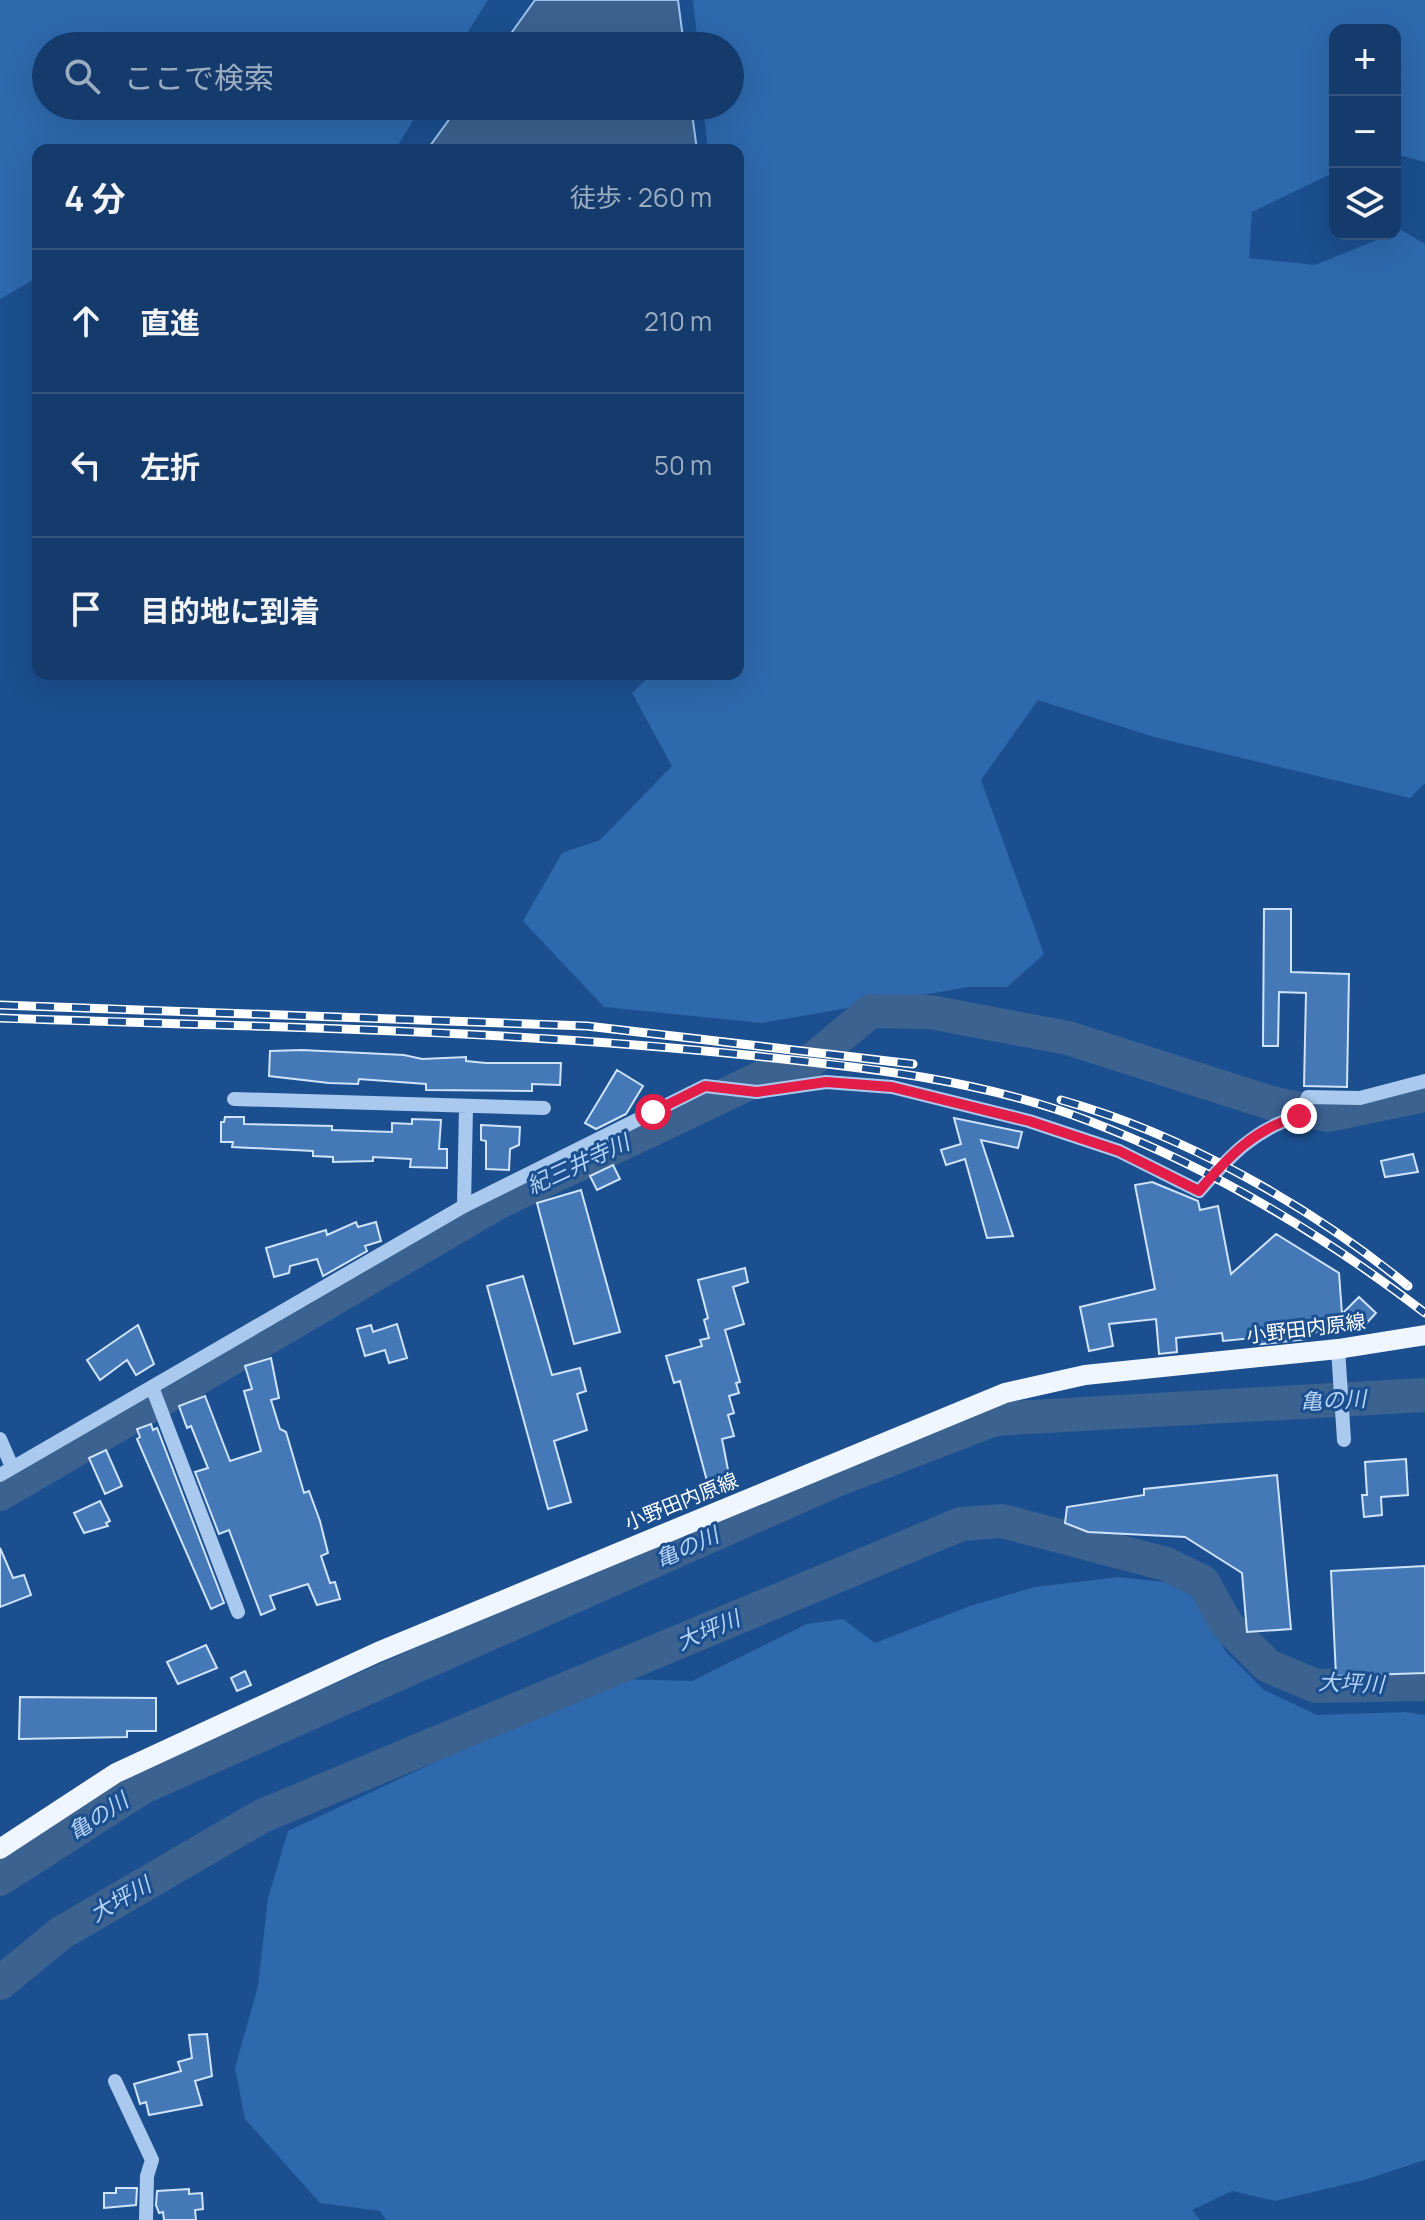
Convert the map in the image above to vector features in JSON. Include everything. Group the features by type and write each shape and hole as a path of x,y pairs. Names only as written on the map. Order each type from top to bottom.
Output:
{"main road":[{"name":"小野田内原線","path":"0,1849 116,1773 378,1652 1005,1393 1085,1375 1339,1356 1425,1335"}],"street":[{"path":"0,1439 6,1471 156,1397 464,1206 705,1086 743,1091 826,1082 892,1087 1029,1121 1119,1151 1199,1191 1238,1147 1271,1124 1302,1110 1308,1097 1360,1098 1425,1081"},
{"path":"234,1099 544,1108"},
{"path":"464,1206 466,1107"},
{"path":"1339,1356 1344,1440"},
{"path":"156,1397 238,1612"},
{"path":"115,2081 152,2160 147,2176 146,2220"}],"shaded area":[{"path":"0,0 488,0 468,32 32,32 32,120 413,120 399,144 32,144 32,280 0,299"},
{"path":"535,0 678,0 682,32 512,32"},
{"path":"693,0 1425,0 1425,162 1401,156 1401,24 1329,24 1329,175 1252,212 1249,258 1315,265 1376,240 1401,240 1401,230 1425,244 1425,783 1410,798 1154,737 1038,700 981,780 1044,954 1007,987 969,987 762,1023 604,1007 523,921 562,853 600,840 672,766 632,693 646,680 744,680 744,144 707,144 705,120 744,120 744,32 696,32"},
{"path":"449,120 693,120 696,144 431,144"},
{"path":"1118,1577 1165,1582 1201,1600 1225,1651 1264,1690 1317,1715 1405,1712 1425,1715 1425,2160 1364,2180 1275,2201 1232,2191 1192,2210 1200,2220 386,2220 380,2211 320,2203 245,2119 235,2068 258,1986 268,1898 288,1831 613,1679 692,1681 807,1624 843,1619 875,1643 970,1606 1035,1587"}],"building":[{"path":"1264,909 1291,909 1291,972 1349,974 1347,1087 1304,1086 1306,993 1279,992 1278,1046 1263,1046"},
{"path":"270,1051 404,1055 422,1059 466,1057 466,1061 486,1063 561,1063 560,1085 532,1084 532,1091 426,1090 426,1084 359,1079 358,1084 329,1083 269,1076"},
{"path":"617,1070 643,1086 626,1114 596,1129 585,1123"},
{"path":"225,1117 244,1117 244,1124 332,1126 332,1130 392,1132 392,1123 412,1124 412,1119 441,1120 439,1149 447,1149 447,1168 410,1167 411,1159 373,1157 373,1161 333,1162 333,1157 313,1156 313,1151 232,1147 233,1142 221,1142 221,1122"},
{"path":"954,1118 1022,1132 1018,1148 981,1140 1013,1236 987,1238 965,1159 946,1165 941,1150 961,1144"},
{"path":"481,1125 520,1127 519,1145 510,1149 509,1170 486,1169 486,1141 481,1140"},
{"path":"1413,1154 1418,1172 1385,1177 1381,1161"},
{"path":"613,1165 620,1179 597,1190 590,1176"},
{"path":"1152,1182 1198,1201 1200,1210 1218,1206 1231,1274 1276,1234 1339,1273 1342,1314 1359,1297 1376,1313 1362,1328 1306,1333 1306,1339 1254,1345 1253,1338 1223,1341 1222,1333 1176,1338 1177,1352 1159,1354 1156,1319 1109,1324 1113,1346 1089,1351 1080,1307 1155,1289 1135,1185"},
{"path":"581,1190 620,1332 574,1344 537,1203"},
{"path":"356,1222 358,1227 376,1222 381,1241 365,1246 367,1251 323,1276 317,1259 290,1266 289,1273 274,1277 266,1248 326,1230 327,1235"},
{"path":"745,1268 748,1282 733,1287 744,1324 725,1330 740,1382 736,1383 739,1393 729,1396 734,1413 728,1415 734,1436 722,1439 729,1475 707,1481 680,1381 674,1383 666,1356 702,1346 700,1340 709,1338 704,1320 708,1318 698,1280"},
{"path":"523,1276 552,1375 580,1368 586,1391 577,1394 587,1430 554,1441 571,1502 548,1509 487,1286"},
{"path":"397,1324 407,1358 389,1363 385,1350 365,1356 357,1329 371,1325 373,1332"},
{"path":"138,1325 154,1364 136,1375 127,1360 100,1380 87,1360"},
{"path":"271,1358 279,1398 271,1400 280,1429 286,1432 304,1493 309,1491 320,1521 328,1553 321,1556 330,1583 335,1582 340,1599 317,1605 308,1584 270,1596 275,1609 261,1615 229,1530 219,1534 195,1472 208,1468 179,1406 205,1396 230,1461 261,1451 244,1391 252,1389 245,1366"},
{"path":"151,1424 153,1430 157,1428 224,1603 211,1609 137,1439 140,1437 137,1429"},
{"path":"106,1450 122,1486 105,1494 89,1458"},
{"path":"1406,1459 1408,1495 1381,1497 1382,1515 1364,1517 1362,1495 1367,1495 1365,1462"},
{"path":"1277,1475 1291,1629 1247,1632 1242,1573 1185,1537 1088,1532 1065,1523 1067,1507 1144,1495 1144,1489"},
{"path":"100,1501 110,1521 106,1523 108,1526 84,1533 74,1513"},
{"path":"0,1548 13,1578 24,1575 31,1595 0,1607"},
{"path":"1425,1566 1425,1673 1336,1676 1331,1571"},
{"path":"206,1645 217,1668 178,1684 167,1662"},
{"path":"245,1671 251,1685 237,1691 231,1678"},
{"path":"20,1697 156,1698 156,1731 127,1731 127,1737 19,1739"},
{"path":"207,2034 212,2076 195,2081 202,2105 149,2115 146,2102 140,2104 134,2084 181,2071 178,2062 192,2058 189,2035"},
{"path":"116,2188 137,2188 136,2205 104,2208 104,2193 116,2193"},
{"path":"189,2189 189,2194 202,2193 203,2209 195,2210 196,2220 164,2220 163,2212 159,2213 156,2205 157,2191"}],"waterway":[{"name":"紀三井寺川","path":"0,1494 497,1203 773,1072 795,1074 871,1011 930,1012 1068,1038 1271,1103 1328,1115 1425,1095"},
{"name":"亀の川","path":"0,1879 143,1787 834,1481 995,1419 1425,1395"},
{"name":"大坪川","path":"0,1983 61,1933 262,1816 961,1524 1002,1521 1166,1564 1203,1582 1227,1625 1268,1666 1316,1686 1425,1684"}],"railway":[{"path":"0,1005 587,1026 913,1064"},
{"path":"0,1018 373,1030 653,1046 877,1070 963,1085 1089,1121 1222,1181 1305,1229 1425,1313"},
{"path":"1061,1100 1153,1132 1244,1176 1330,1228 1408,1286"}],"route":[{"path":"653,1112 705,1086 757,1092 826,1082 892,1087 1029,1121 1119,1151 1199,1191 1238,1147 1271,1124 1299,1116"}]}
